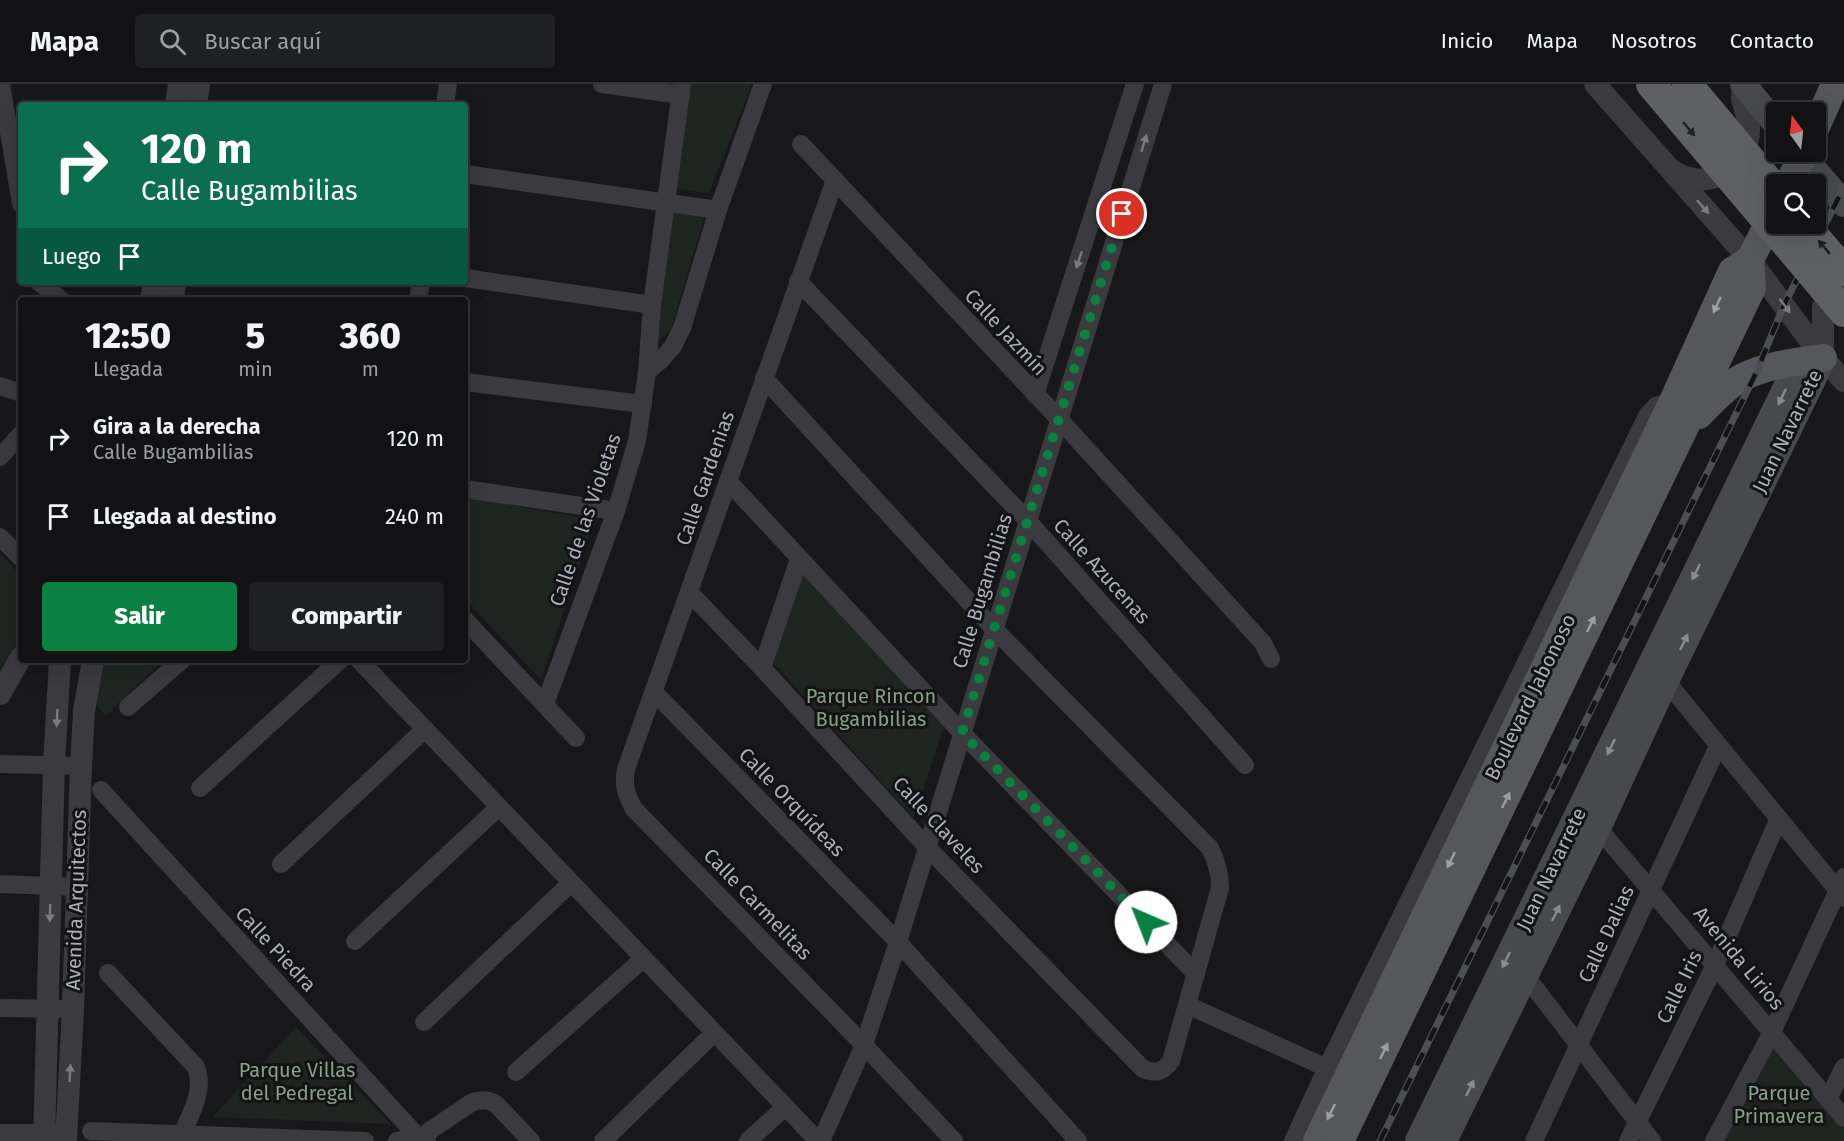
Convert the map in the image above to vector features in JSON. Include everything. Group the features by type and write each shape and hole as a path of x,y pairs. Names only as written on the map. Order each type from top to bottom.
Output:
{"highway":[{"path":"1651,84 1844,312"},
{"path":"1687,84 1766,178"},
{"path":"1812,234 1844,272"}],"main road":[{"path":"1826,104 1835,84"},
{"path":"1743,85 1766,112"},
{"path":"1810,162 1844,204"},
{"name":"Boulevard Jabonoso","path":"1317,1141 1347,1077 1685,429 1752,288 1750,260 1766,228"},
{"name":"Boulevard Jabonoso","path":"1340,1141 1347,1077 1366,1013 1463,813 1673,401 1732,271 1750,260"},
{"path":"1685,429 1721,393 1740,378 1780,365 1823,358"},
{"name":"Juan Navarrete","path":"1444,1141 1598,828 1665,681 1823,358"},
{"name":"Juan Navarrete","path":"1418,1141 1789,381 1823,358"}],"street":[{"path":"1,84 13,112 18,170"},
{"path":"176,102 179,84"},
{"path":"197,102 200,84"},
{"path":"445,102 448,84"},
{"path":"602,84 682,89"},
{"path":"647,372 673,346 682,328 718,210 763,84"},
{"path":"1035,395 1135,84"},
{"name":"Calle Bugambilias","path":"820,1141 864,1045 898,942 1163,84"},
{"path":"1595,84 1750,260 1823,358 1844,381"},
{"path":"1667,166 1675,173 1695,180 1716,178 1734,167 1748,141 1749,120 1742,100 1743,85"},
{"name":"Calle de las Violetas","path":"544,704 616,511 637,441 647,372 652,305 665,203 682,89"},
{"name":"Calle Jazmín","path":"801,144 1059,419 1263,643 1271,659"},
{"path":"1112,157 1136,168"},
{"path":"468,174 718,210"},
{"name":"Calle Gardenias","path":"625,791 626,769 835,180"},
{"path":"1823,358 1823,307 1830,289 1844,272"},
{"path":"468,278 652,305"},
{"name":"Calle Azucenas","path":"798,281 1028,521 1245,765"},
{"path":"43,285 57,297"},
{"path":"764,378 994,629 1210,849 1216,859 1220,874 1220,888 1187,1005 1347,1077 1293,1141"},
{"path":"468,382 643,404"},
{"path":"0,386 18,392"},
{"path":"0,457 18,437"},
{"path":"728,481 962,733 1196,974"},
{"path":"468,489 616,511"},
{"path":"0,537 18,555"},
{"path":"762,668 799,559"},
{"name":"Calle Claveles","path":"689,592 927,847 1143,1069 1152,1073 1165,1069 1171,1061 1187,1005"},
{"path":"468,623 576,738"},
{"path":"0,694 18,662"},
{"name":"Avenida Arquitectos","path":"44,1137 54,764 60,663"},
{"name":"Avenida Arquitectos","path":"67,1136 81,766 84,711 92,663"},
{"path":"128,707 179,663"},
{"path":"200,788 337,663"},
{"path":"362,663 820,1141"},
{"path":"1665,681 1779,818 1842,888 1772,1032 1714,1141"},
{"name":"Calle Orquídeas","path":"654,692 898,942 1078,1141"},
{"path":"281,864 425,729"},
{"name":"Calle Dalias","path":"1534,1141 1718,746"},
{"path":"0,764 81,766"},
{"name":"Calle Piedra","path":"101,790 420,1137"},
{"name":"Calle Carmelitas","path":"625,791 634,809 864,1045 954,1141"},
{"path":"355,941 499,807"},
{"name":"Calle Iris","path":"1628,1141 1715,965 1779,818"},
{"name":"Avenida Lirios","path":"1598,828 1844,1118"},
{"path":"424,1022 571,883"},
{"path":"0,884 76,887"},
{"path":"516,1072 643,958"},
{"path":"108,973 196,1067 200,1078 200,1092 182,1135"},
{"path":"1525,975 1652,1141"},
{"path":"0,1008 73,1009"},
{"path":"603,1141 714,1033"},
{"path":"1828,1099 1844,1067"},
{"path":"397,1141 420,1137 471,1103 488,1101 499,1107 531,1141"},
{"path":"748,1141 790,1112"},
{"path":"91,1131 365,1141"},
{"path":"0,1133 44,1137 67,1136"}],"green space":[{"path":"687,84 752,84 709,193 672,188"},
{"path":"669,206 705,214 671,329 654,345"},
{"path":"468,498 594,520 541,680 468,602"},
{"path":"0,553 18,573 18,642 0,669"},
{"name":"Parque Rincon Bugambilias","path":"803,571 944,726 914,818 772,661"},
{"path":"98,663 160,663 106,716 91,699"},
{"name":"Parque Villas del Pedregal","path":"296,1027 391,1124 213,1117"},
{"name":"Parque Primavera","path":"1772,1041 1844,1126 1844,1141 1718,1141"}],"railway":[{"path":"1380,1141 1757,371 1784,305 1844,187"}],"route":[{"path":"1122,214 962,733 1146,922"}]}
